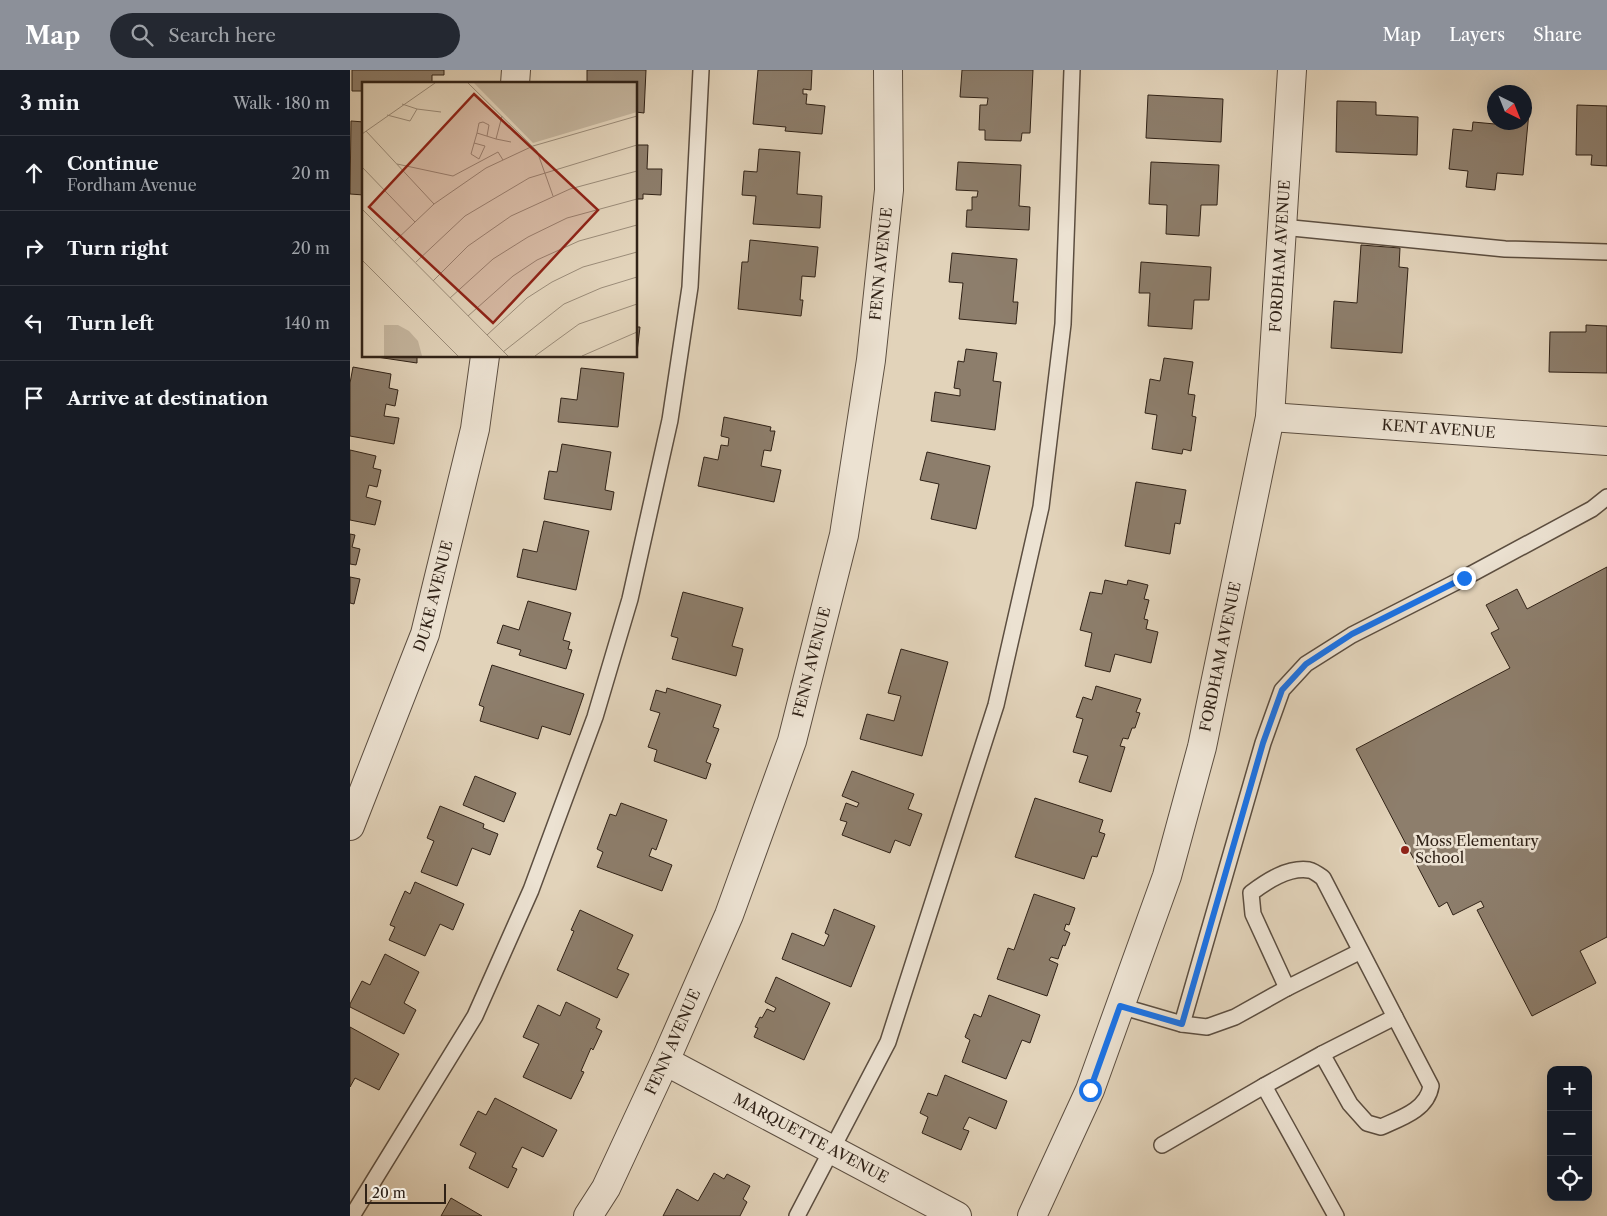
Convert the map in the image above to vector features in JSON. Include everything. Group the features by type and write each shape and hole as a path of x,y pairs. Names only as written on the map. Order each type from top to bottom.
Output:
{"street":[{"name":"FENN AVENUE","path":"588,1216 606,1188 729,915 792,740 844,535 871,360 889,190 888,70"},
{"name":"FORDHAM AVENUE","path":"1032,1216 1090,1090 1167,876 1202,747 1270,417 1292,70"},
{"name":"DUKE AVENUE","path":"350,826 425,634 475,429 485,358"},
{"name":"KENT AVENUE","path":"1270,417 1607,441"},
{"name":"MARQUETTE AVENUE","path":"665,1060 957,1216"}],"lane":[{"path":"352,1216 475,1016 531,890 595,717 630,599 670,420 690,287 700,70"},
{"path":"796,1216 888,1042 996,705 1042,507 1063,324 1072,70"},
{"path":"1282,227 1505,249 1607,252"},
{"path":"1182,1024 1263,743 1282,690 1306,664 1352,634 1464,578 1583,513 1607,496"},
{"path":"1287,988 1253,914 1251,893 1267,881 1289,872 1310,870 1323,878 1431,1086 1429,1096 1414,1112 1381,1127 1367,1124 1350,1104 1322,1054"},
{"path":"1120,1006 1182,1024 1207,1027 1235,1017 1287,988 1361,951"},
{"path":"1162,1145 1322,1054 1395,1017"},
{"path":"1264,1086 1336,1216"}],"building":[{"path":"352,70 444,70 444,75 432,75 432,82 362,82 362,91 352,91"},
{"path":"587,70 646,70 644,113 638,112 638,82 587,82"},
{"path":"758,70 812,70 811,90 803,89 803,94 807,94 806,104 825,106 822,134 785,131 786,127 753,124"},
{"path":"962,70 1033,70 1030,133 1022,133 1021,141 985,140 985,130 979,130 980,105 987,105 988,98 960,97"},
{"path":"1148,95 1223,99 1221,142 1146,138"},
{"path":"1337,101 1376,102 1376,115 1418,117 1417,155 1336,152"},
{"path":"1577,105 1607,106 1607,166 1591,165 1592,155 1576,155"},
{"path":"351,121 362,122 362,195 350,194"},
{"path":"1473,122 1487,123 1487,130 1527,130 1523,175 1497,173 1495,190 1466,187 1468,171 1449,169 1453,129 1472,131"},
{"path":"638,145 648,145 647,169 662,169 661,195 643,194 643,199 638,199"},
{"path":"759,149 800,152 797,194 822,196 820,228 753,224 756,196 742,195 744,171 757,172"},
{"path":"958,162 1021,165 1019,206 1030,207 1029,230 966,227 967,210 972,210 972,197 977,197 978,191 956,190"},
{"path":"1151,162 1219,165 1217,205 1201,205 1199,236 1166,234 1167,205 1149,204"},
{"path":"750,240 818,247 815,277 802,276 800,300 803,300 801,316 738,309 742,262 748,262"},
{"path":"1361,245 1400,248 1399,267 1408,268 1402,353 1331,348 1334,301 1357,303"},
{"path":"952,253 1017,259 1013,302 1018,302 1016,324 959,319 963,283 949,282"},
{"path":"1141,262 1211,267 1209,300 1194,300 1192,329 1148,326 1150,293 1139,293"},
{"path":"1586,325 1607,326 1607,373 1549,372 1550,332 1586,332"},
{"path":"638,327 640,327 638,344"},
{"path":"966,349 997,353 993,381 1001,382 995,430 931,421 935,392 960,396 960,389 954,388 958,361 964,362"},
{"path":"383,358 417,358 417,363"},
{"path":"1164,358 1193,362 1188,394 1195,395 1192,416 1196,417 1191,451 1183,449 1182,454 1152,449 1157,415 1145,413 1150,379 1160,381"},
{"path":"353,367 391,374 389,388 398,390 395,406 386,404 384,416 399,418 394,444 350,436 350,383"},
{"path":"581,368 624,373 618,427 558,422 561,398 577,400"},
{"path":"724,417 771,427 770,431 775,431 771,451 764,450 761,466 781,470 774,502 698,486 704,457 718,460 721,445 728,446 729,438 721,436"},
{"path":"562,444 611,452 605,490 614,492 611,510 544,499 549,471 557,472"},
{"path":"350,450 376,456 373,468 381,470 377,487 369,485 366,497 381,501 375,525 350,520"},
{"path":"927,452 990,466 976,529 931,519 939,484 920,480"},
{"path":"1136,482 1186,490 1180,524 1175,523 1170,554 1125,546"},
{"path":"544,521 589,531 576,590 517,577 523,549 537,552"},
{"path":"350,534 355,535 352,547 360,549 356,565 350,564"},
{"path":"1607,567 1607,937 1580,951 1596,983 1532,1016 1477,910 1484,907 1481,901 1453,915 1447,902 1439,907 1356,749 1510,668 1491,633 1499,629 1486,605 1517,589 1527,609"},
{"path":"350,577 360,579 354,604 350,603"},
{"path":"1105,580 1127,585 1128,580 1148,585 1144,599 1149,600 1144,619 1148,620 1146,629 1158,632 1151,663 1115,654 1110,672 1085,666 1092,633 1080,630 1090,592 1102,594"},
{"path":"683,592 743,608 732,646 743,649 736,676 672,659 678,638 671,636"},
{"path":"528,601 571,613 563,640 570,642 568,649 572,650 566,669 519,655 521,650 497,643 503,625 519,630"},
{"path":"901,649 948,662 922,756 860,739 867,714 894,721 901,696 888,693"},
{"path":"492,665 584,694 570,735 542,726 538,739 480,721 484,707 479,705"},
{"path":"1096,686 1141,699 1136,712 1140,713 1135,728 1132,728 1128,739 1123,738 1120,746 1125,747 1111,792 1079,782 1088,756 1073,752 1083,719 1076,717 1083,697 1092,700"},
{"path":"667,688 721,705 713,727 719,729 706,762 711,764 706,779 654,761 657,750 648,747 660,713 650,710 656,690 666,693"},
{"path":"852,771 914,794 908,809 922,814 910,846 895,840 890,853 842,835 847,822 840,820 846,803 857,807 859,803 842,796"},
{"path":"475,776 516,793 504,822 463,805"},
{"path":"1035,798 1103,820 1099,832 1105,834 1097,857 1092,856 1084,879 1015,857"},
{"path":"621,803 667,820 656,850 652,848 649,856 672,865 662,891 597,867 603,852 597,849 610,814 616,816"},
{"path":"440,806 484,824 483,828 498,834 490,855 472,848 457,886 421,872 434,841 427,838"},
{"path":"415,882 464,904 453,930 440,924 425,956 389,940 395,927 390,925 405,891 410,894"},
{"path":"1034,894 1075,908 1069,925 1066,924 1064,930 1070,933 1065,946 1063,945 1058,959 1051,957 1049,960 1058,964 1047,996 997,979 1008,948 1014,950"},
{"path":"834,909 875,926 851,987 782,959 792,933 824,946 829,935 825,933"},
{"path":"580,910 633,935 617,969 629,974 617,998 557,970 574,931 571,930"},
{"path":"385,954 419,972 404,1003 416,1010 404,1034 350,1007 362,981 370,985"},
{"path":"776,977 830,1003 804,1060 754,1037 758,1028 755,1027 760,1017 762,1018 767,1009 774,1012 776,1008 765,1002"},
{"path":"989,995 1040,1015 1030,1043 1022,1040 1006,1079 962,1062 970,1040 965,1037 974,1014 981,1017"},
{"path":"566,1002 600,1019 596,1028 602,1031 593,1050 591,1048 581,1071 584,1072 571,1099 523,1077 539,1044 523,1037 538,1005 560,1016"},
{"path":"350,1027 399,1054 379,1090 355,1078 350,1087"},
{"path":"945,1075 1007,1101 996,1129 969,1117 963,1129 969,1131 961,1150 922,1133 928,1117 920,1113 928,1093 937,1096"},
{"path":"495,1098 557,1130 543,1157 522,1147 512,1167 517,1169 508,1188 469,1168 476,1153 460,1145 478,1111 486,1115"},
{"path":"714,1173 724,1179 727,1174 750,1186 743,1199 747,1202 740,1216 663,1216 677,1189 698,1201"},
{"path":"451,1198 482,1216 441,1216"}],"place":[{"name":"Moss Elementary School","path":"1405,850"}],"route":[{"path":"1090,1090 1120,1006 1182,1024 1263,743 1282,690 1306,664 1352,634 1464,578"}]}
